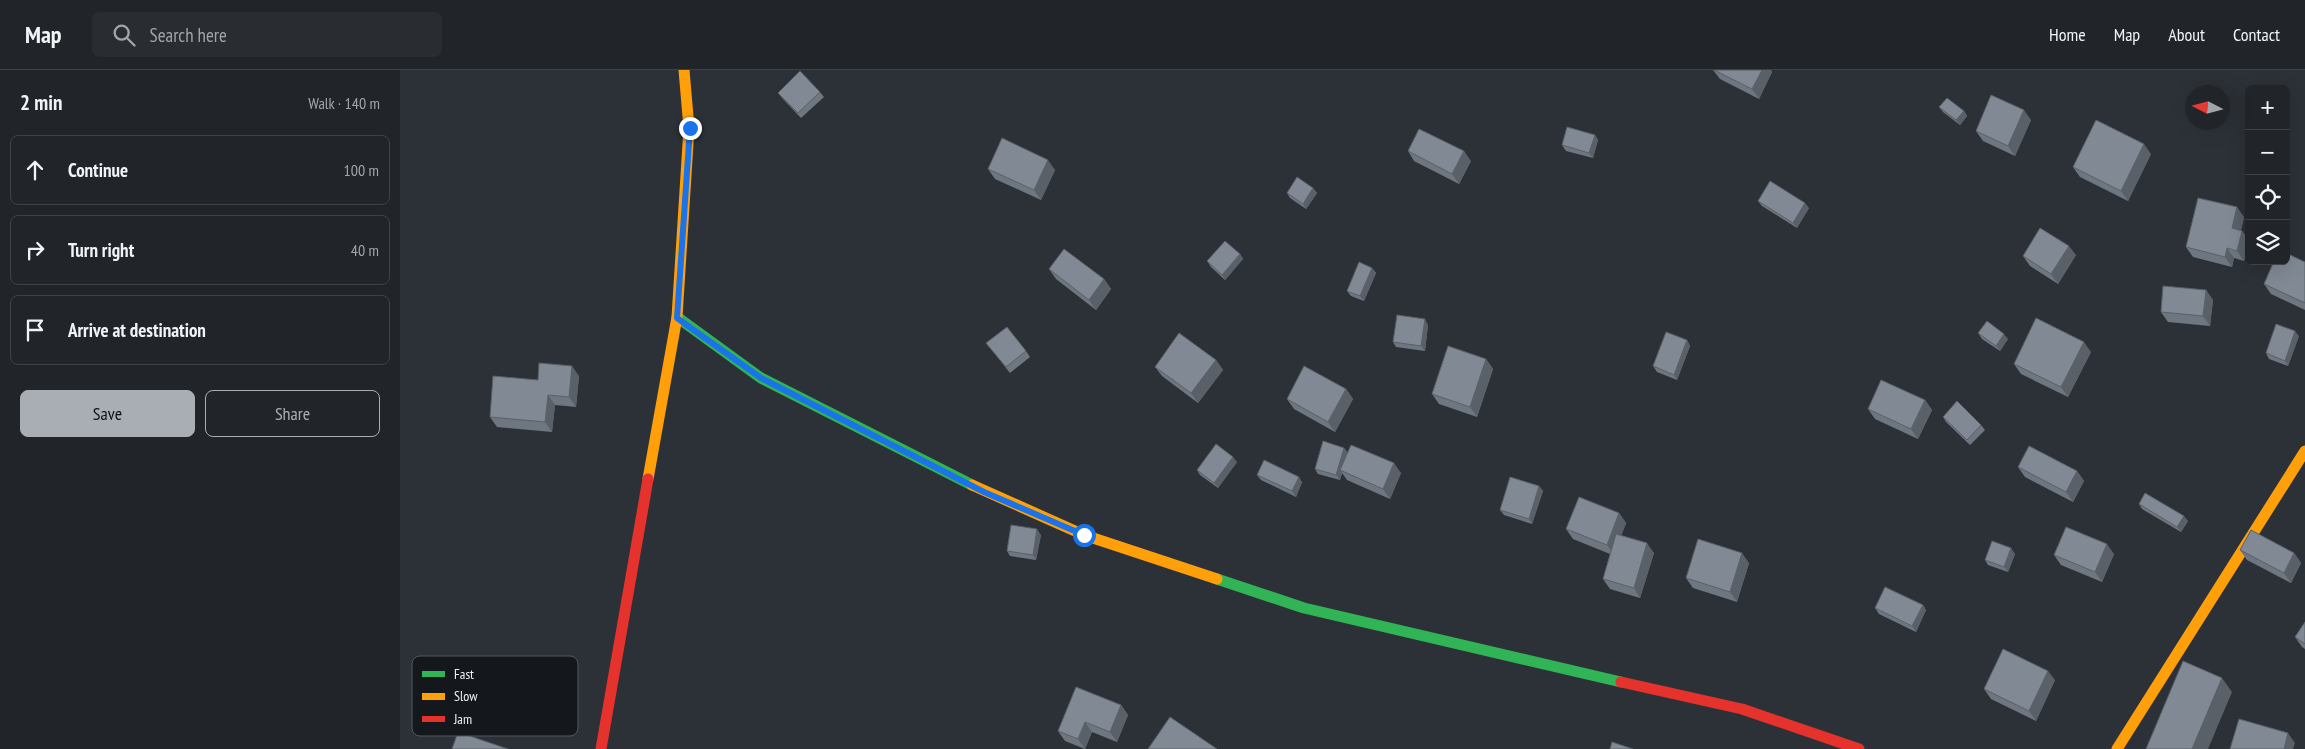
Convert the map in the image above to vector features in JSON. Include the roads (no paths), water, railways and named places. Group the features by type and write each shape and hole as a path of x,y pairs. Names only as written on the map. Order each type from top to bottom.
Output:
{"street":[{"path":"601,749 677,318 690,128 684,70"},
{"path":"677,318 761,378 984,492 1084,535 1304,608 1529,662 1742,709 1859,749"},
{"path":"2117,749 2305,451"}]}
